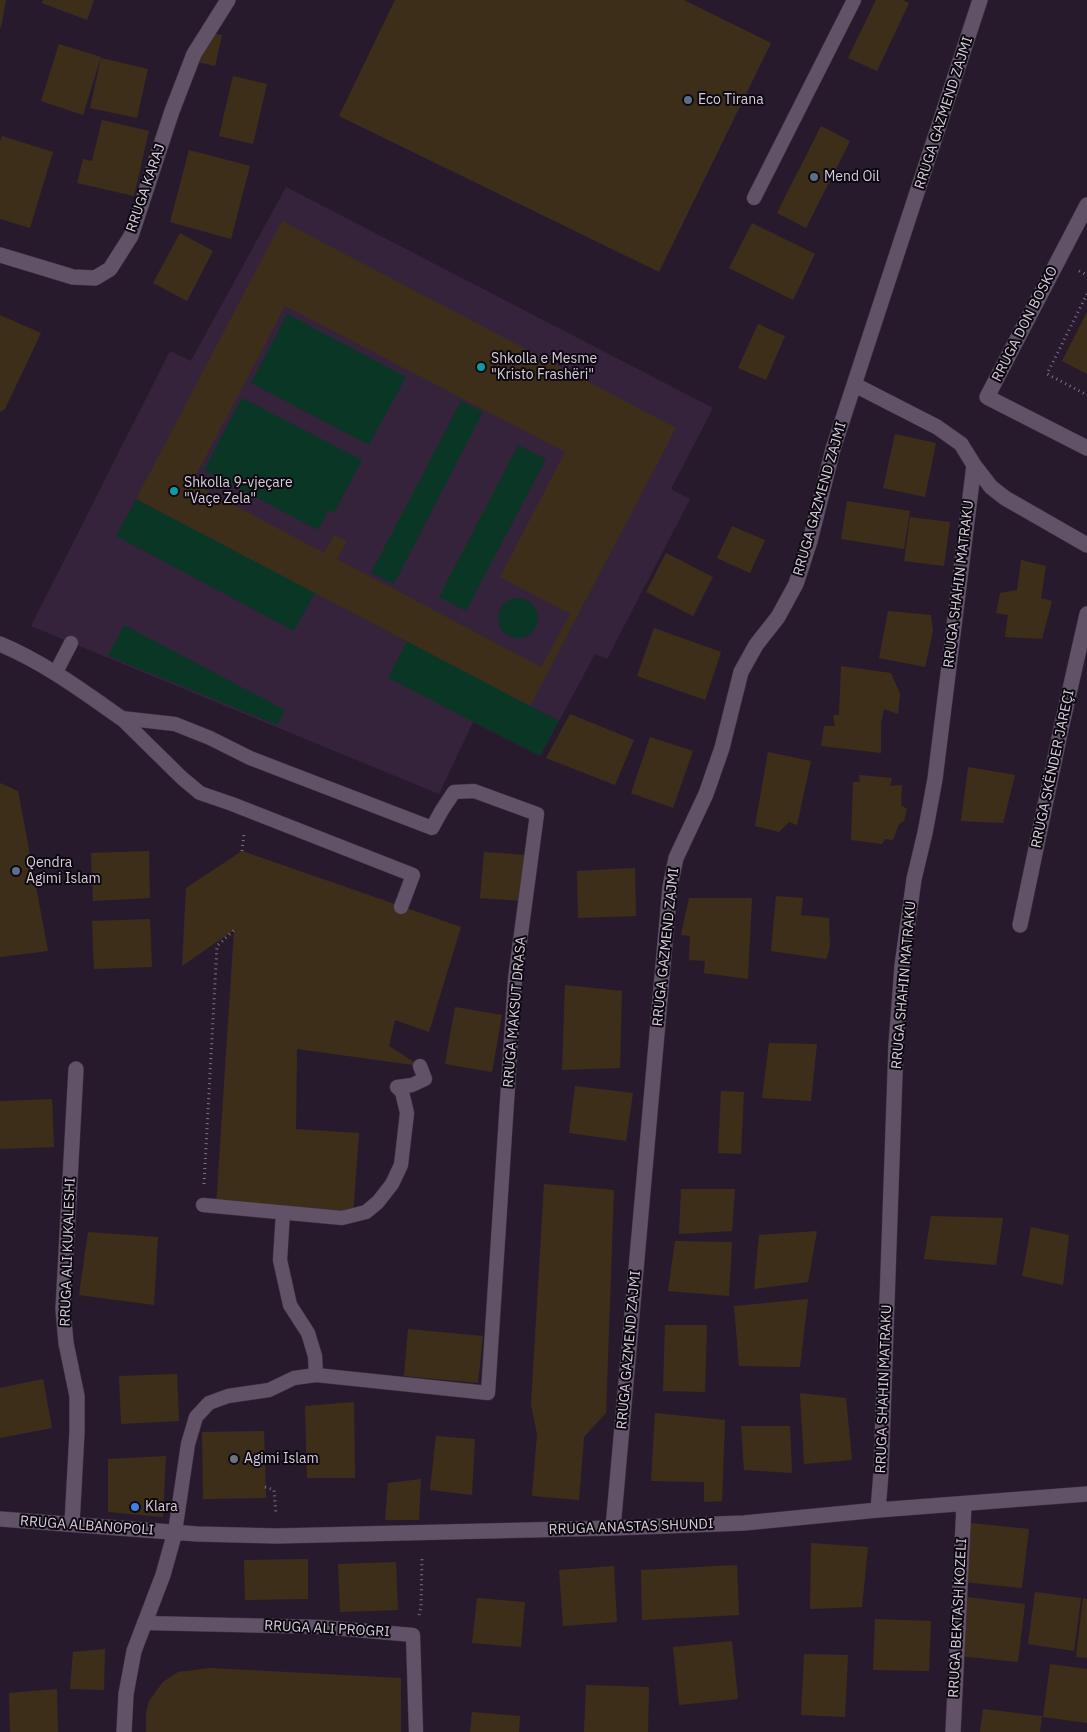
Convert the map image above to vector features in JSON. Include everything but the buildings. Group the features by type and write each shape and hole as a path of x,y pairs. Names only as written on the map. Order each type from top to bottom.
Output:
{"street":[{"name":"RRUGA KARAJ","path":"0,255 73,277 95,278 110,270 131,236 172,111 194,54 228,0"},
{"name":"RRUGA GAZMEND ZAJMI","path":"613,1528 670,887 676,858 706,794 722,748 741,672 756,645 778,617 796,584 810,541 833,449 980,0"},
{"name":"RRUGA DON BOSKO","path":"1087,205 988,397 1087,448"},
{"path":"855,385 937,427 961,444 991,487 1005,498 1087,545"},
{"name":"RRUGA SHAHIN MATRAKU","path":"878,1510 896,1045 902,966 914,878 935,779 974,465"},
{"name":"RRUGA SKËNDER JAREÇI","path":"1020,925 1087,614"},
{"name":"RRUGA MAKSUT DRASA","path":"0,644 25,654 56,672 121,718"},
{"name":"RRUGA ALI KUKALESHI","path":"72,1524 77,1396 66,1343 63,1309 76,1069"},
{"name":"RRUGA ANASTAS SHUNDI","path":"175,1532 277,1536 744,1523 878,1510 1087,1494"},
{"name":"RRUGA BEKTASH KOZELI","path":"953,1732 964,1504"},
{"name":"RRUGA ALBANOPOLI","path":"0,1519 175,1532"},
{"path":"124,1732 126,1694 134,1651 163,1575 175,1532"}],"lane":[{"path":"754,198 854,0"},
{"path":"56,672 71,643"},
{"path":"121,718 182,778 200,793 413,875 401,907"},
{"name":"RRUGA MAKSUT DRASA","path":"121,718 175,724 210,738 250,758 432,828 454,792 474,791 536,814 515,979 488,1393 316,1375 294,1378 269,1390 228,1396 210,1402 196,1418 188,1444 175,1532"},
{"path":"203,1205 342,1218 366,1212 378,1202 392,1184 401,1165 407,1113 402,1092 396,1087 412,1085 425,1079 420,1066"},
{"path":"282,1213 280,1260 290,1306 308,1333 316,1356 316,1375"},
{"name":"RRUGA ALI PROGRI","path":"144,1623 322,1627 413,1634"},
{"path":"413,1634 416,1732"}],"path":[{"path":"1087,294 1047,374 1087,394"},
{"path":"203,1205 217,946 234,930"},
{"path":"265,1486 274,1490 277,1536"},
{"path":"413,1634 421,1608 422,1533"}],"shaded area":[{"path":"286,187 713,408 671,489 690,499 607,659 595,654 540,756 473,722 439,794 31,626 170,351 191,361"}],"green space":[{"path":"287,314 406,377 369,445 251,383"},
{"path":"242,398 362,460 334,513 328,510 318,530 204,470"},
{"path":"461,401 483,412 394,584 371,573"},
{"path":"518,445 546,459 466,611 439,597"},
{"path":"136,499 315,593 294,631 116,536"},
{"path":"522,598 529,601 535,607 538,618 537,626 529,635 522,638 514,638 507,635 499,626 498,614 501,607 510,599"},
{"path":"124,625 285,710 277,725 108,656"},
{"path":"407,641 559,721 540,756 388,678"}],"place":[{"name":"Eco Tirana","path":"688,100"},
{"name":"Mend Oil","path":"814,177"},
{"name":"Shkolla e Mesme \"Kristo Frashëri\"","path":"481,367"},
{"name":"Shkolla 9-vjeçare \"Vaçe Zela\"","path":"174,491"},
{"name":"Qendra Agimi Islam","path":"16,871"},
{"name":"Agimi Islam","path":"234,1459"},
{"name":"Klara","path":"135,1507"}]}
